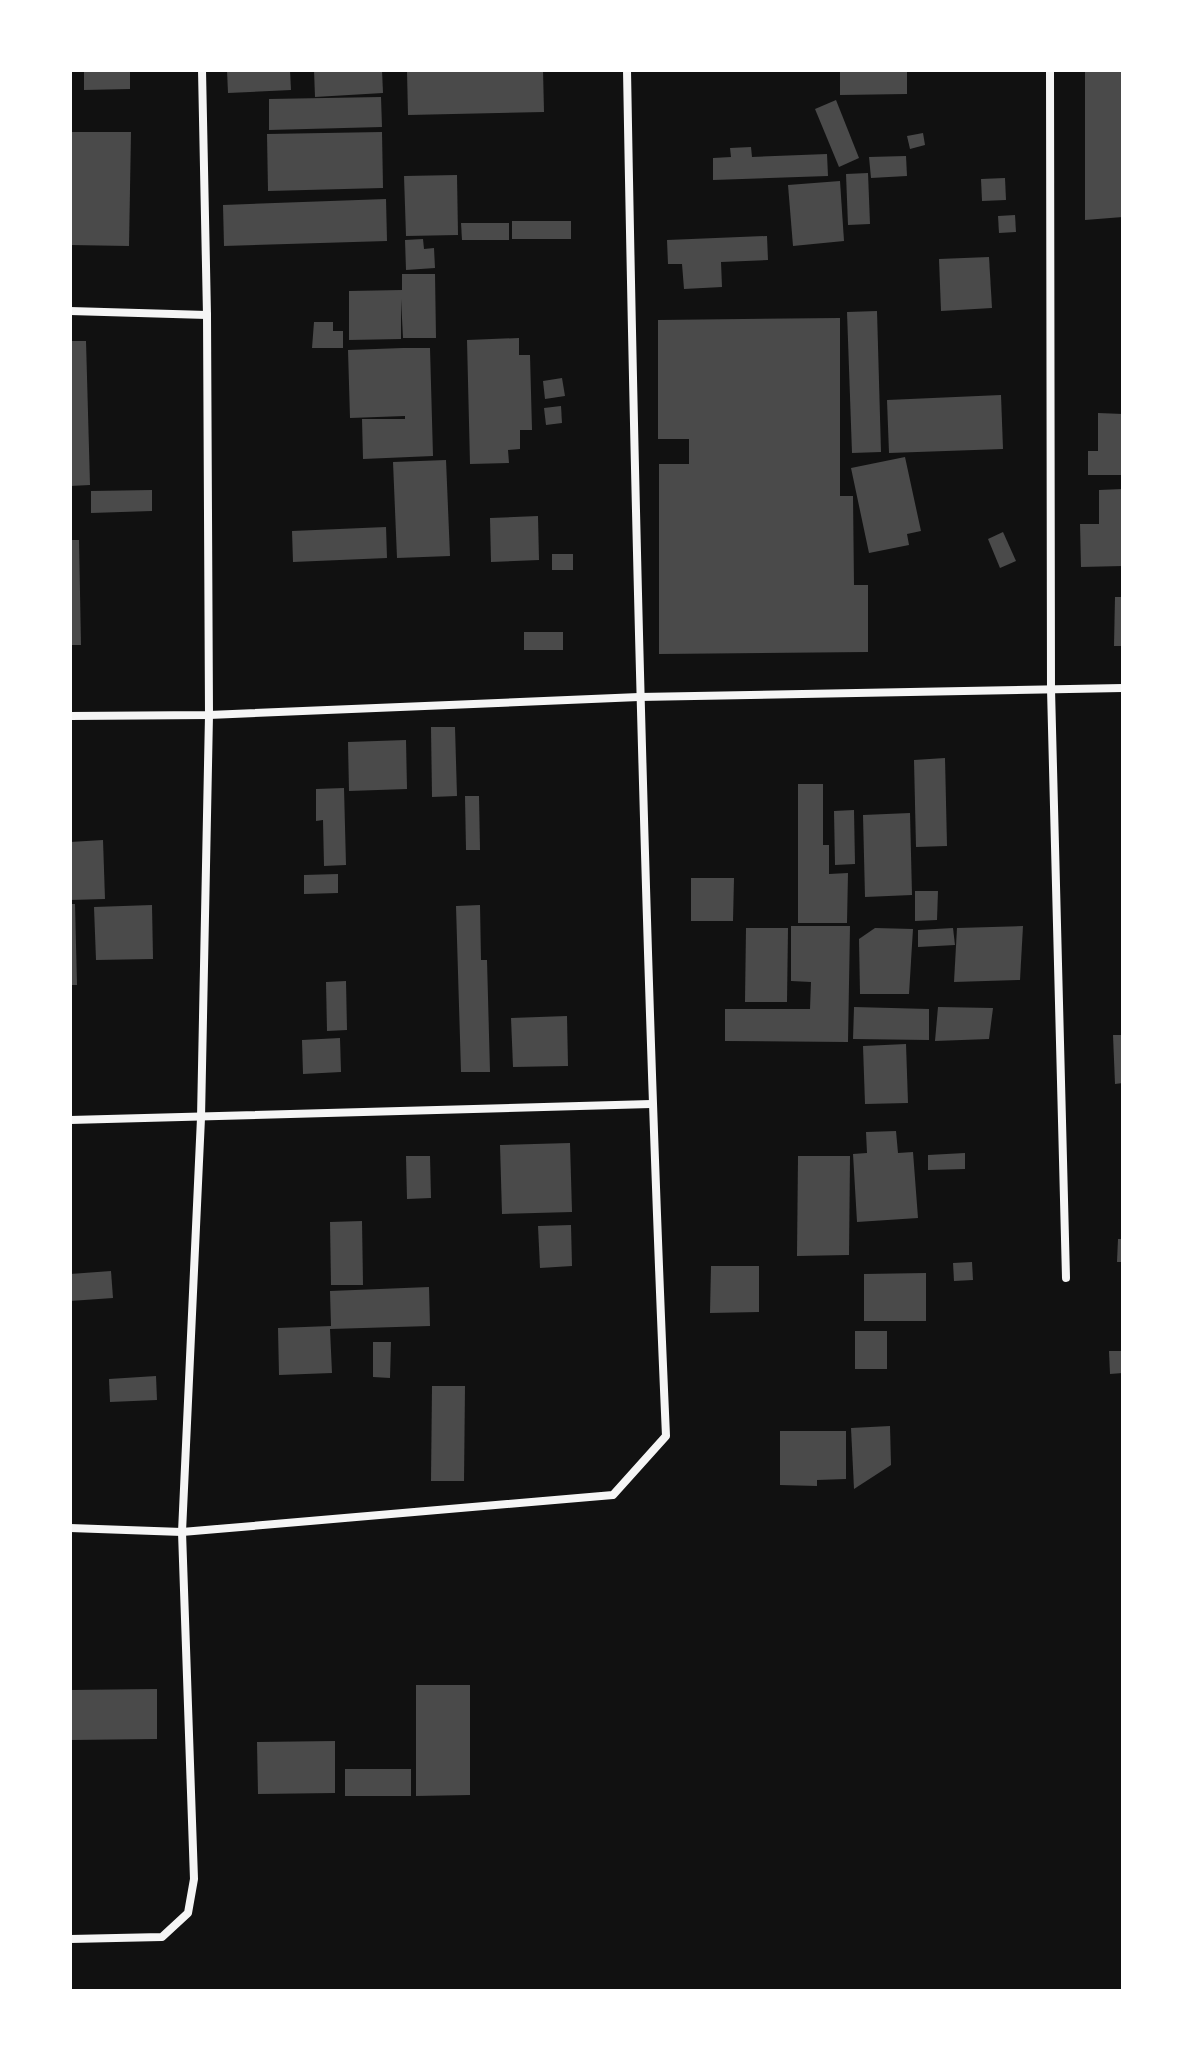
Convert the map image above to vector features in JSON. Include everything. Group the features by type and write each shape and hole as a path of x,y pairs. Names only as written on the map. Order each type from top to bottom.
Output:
{"street":[{"path":"70,1939 162,1937 188,1913 194,1879 182,1532 201,1118 209,715 202,70"},
{"path":"70,1528 182,1532 613,1495 666,1436 651,1104 639,697 627,70"},
{"path":"1050,70 1051,689 1066,1278"},
{"path":"70,311 207,315"},
{"path":"70,716 209,715 639,697 1123,688"},
{"path":"70,1120 651,1104"}],"building":[{"path":"84,70 130,70 130,89 84,90"},
{"path":"227,70 290,70 291,90 228,93"},
{"path":"314,70 382,70 383,93 315,97"},
{"path":"543,70 544,112 408,115 407,71"},
{"path":"840,70 907,70 907,94 840,95"},
{"path":"1085,70 1123,70 1123,217 1085,220"},
{"path":"381,97 382,127 269,130 269,99"},
{"path":"836,100 859,158 839,167 815,109"},
{"path":"70,132 131,132 129,246 70,245"},
{"path":"382,132 383,188 268,191 267,134"},
{"path":"923,133 925,145 910,149 907,136"},
{"path":"751,147 752,157 827,154 828,176 713,180 713,158 731,157 730,148"},
{"path":"906,156 907,176 871,178 869,157"},
{"path":"868,173 870,224 848,225 846,174"},
{"path":"457,175 458,235 406,236 404,176"},
{"path":"1005,178 1006,200 982,201 981,179"},
{"path":"840,181 844,241 793,246 788,185"},
{"path":"386,199 387,241 224,246 223,205"},
{"path":"1015,215 1016,232 999,233 998,216"},
{"path":"512,221 571,221 571,239 512,239"},
{"path":"461,223 509,223 509,240 462,240"},
{"path":"767,236 768,260 721,262 722,287 684,289 682,264 668,264 667,240"},
{"path":"423,239 424,249 434,248 435,268 406,270 405,240"},
{"path":"989,257 992,308 941,311 939,259"},
{"path":"402,274 435,274 436,338 403,338 401,299 401,339 349,340 349,291 402,290"},
{"path":"877,311 881,452 852,453 847,312"},
{"path":"840,318 840,496 853,496 854,585 868,585 868,652 659,654 659,464 689,464 689,439 658,439 658,320"},
{"path":"314,322 333,322 333,331 343,331 343,348 312,348"},
{"path":"519,338 519,355 530,355 532,430 520,430 520,449 508,450 509,463 470,464 467,340"},
{"path":"70,341 86,341 90,485 70,486"},
{"path":"430,348 433,456 363,459 362,419 405,419 405,416 350,418 348,350"},
{"path":"562,378 565,396 545,399 543,381"},
{"path":"1001,395 1003,449 889,453 887,400"},
{"path":"561,406 562,423 546,425 544,408"},
{"path":"1098,413 1123,414 1123,475 1088,475 1088,451 1098,451"},
{"path":"905,457 921,531 907,534 909,545 869,553 851,468"},
{"path":"446,460 450,556 397,558 393,462"},
{"path":"1123,489 1123,566 1081,567 1080,524 1099,524 1099,490"},
{"path":"152,490 152,511 91,513 91,491"},
{"path":"538,516 539,560 491,562 490,518"},
{"path":"386,527 387,558 293,562 292,531"},
{"path":"1003,532 1016,561 1000,568 988,539"},
{"path":"70,540 79,540 81,645 70,645"},
{"path":"552,554 573,554 573,570 552,570"},
{"path":"1115,597 1123,597 1123,646 1114,646"},
{"path":"524,632 563,632 563,650 524,650"},
{"path":"431,727 455,727 457,796 432,797"},
{"path":"406,740 407,789 349,791 348,742"},
{"path":"945,758 947,846 916,847 914,760"},
{"path":"798,784 823,784 823,845 829,845 829,874 848,873 847,923 798,923"},
{"path":"344,788 346,865 324,866 323,820 316,821 316,789"},
{"path":"465,796 479,796 480,850 466,850"},
{"path":"854,810 855,864 835,865 834,811"},
{"path":"910,813 912,895 865,897 863,815"},
{"path":"103,840 105,899 70,900 70,842"},
{"path":"338,874 338,893 304,894 304,875"},
{"path":"691,878 734,878 733,921 691,921"},
{"path":"915,891 938,891 937,920 915,921"},
{"path":"70,904 75,904 77,985 70,985"},
{"path":"152,905 153,959 96,960 94,907"},
{"path":"480,905 481,960 487,960 490,1072 461,1072 456,906"},
{"path":"791,926 850,926 848,1042 725,1041 725,1009 810,1009 811,982 791,981"},
{"path":"1023,926 1020,980 954,982 957,928"},
{"path":"746,928 788,928 787,1002 745,1002"},
{"path":"875,928 913,929 909,994 860,994 859,939"},
{"path":"953,928 955,945 918,947 918,930"},
{"path":"346,981 347,1030 327,1031 326,982"},
{"path":"854,1007 929,1009 929,1040 853,1039"},
{"path":"938,1007 993,1008 989,1039 935,1041"},
{"path":"567,1016 568,1066 513,1067 511,1018"},
{"path":"1113,1035 1123,1035 1123,1083 1115,1084"},
{"path":"340,1038 341,1072 303,1074 302,1040"},
{"path":"906,1044 908,1103 865,1104 863,1046"},
{"path":"896,1131 898,1153 913,1152 918,1218 857,1222 853,1154 867,1153 866,1132"},
{"path":"570,1143 572,1212 502,1214 500,1145"},
{"path":"965,1153 965,1169 928,1170 928,1155"},
{"path":"406,1156 430,1156 431,1198 407,1199"},
{"path":"798,1156 850,1156 849,1255 797,1256"},
{"path":"362,1221 363,1285 331,1285 330,1222"},
{"path":"571,1225 572,1266 540,1268 538,1226"},
{"path":"1118,1239 1123,1239 1123,1262 1117,1262"},
{"path":"972,1262 973,1280 954,1281 953,1263"},
{"path":"711,1266 759,1266 759,1312 710,1313"},
{"path":"111,1271 113,1298 70,1301 70,1274"},
{"path":"926,1273 926,1321 864,1321 864,1274"},
{"path":"429,1287 430,1326 330,1329 332,1373 279,1375 278,1328 331,1326 330,1291"},
{"path":"855,1331 887,1331 887,1369 855,1369"},
{"path":"373,1342 391,1342 390,1378 373,1377"},
{"path":"1109,1351 1123,1351 1123,1373 1110,1374"},
{"path":"156,1376 157,1400 110,1402 109,1379"},
{"path":"432,1386 465,1386 464,1481 431,1481"},
{"path":"890,1426 891,1465 854,1489 851,1428"},
{"path":"780,1431 846,1431 846,1479 817,1480 817,1486 780,1485"},
{"path":"416,1685 470,1685 470,1795 416,1796"},
{"path":"157,1689 157,1739 70,1740 70,1690"},
{"path":"335,1741 335,1793 258,1794 257,1742"},
{"path":"345,1769 411,1769 411,1796 345,1796"}]}
